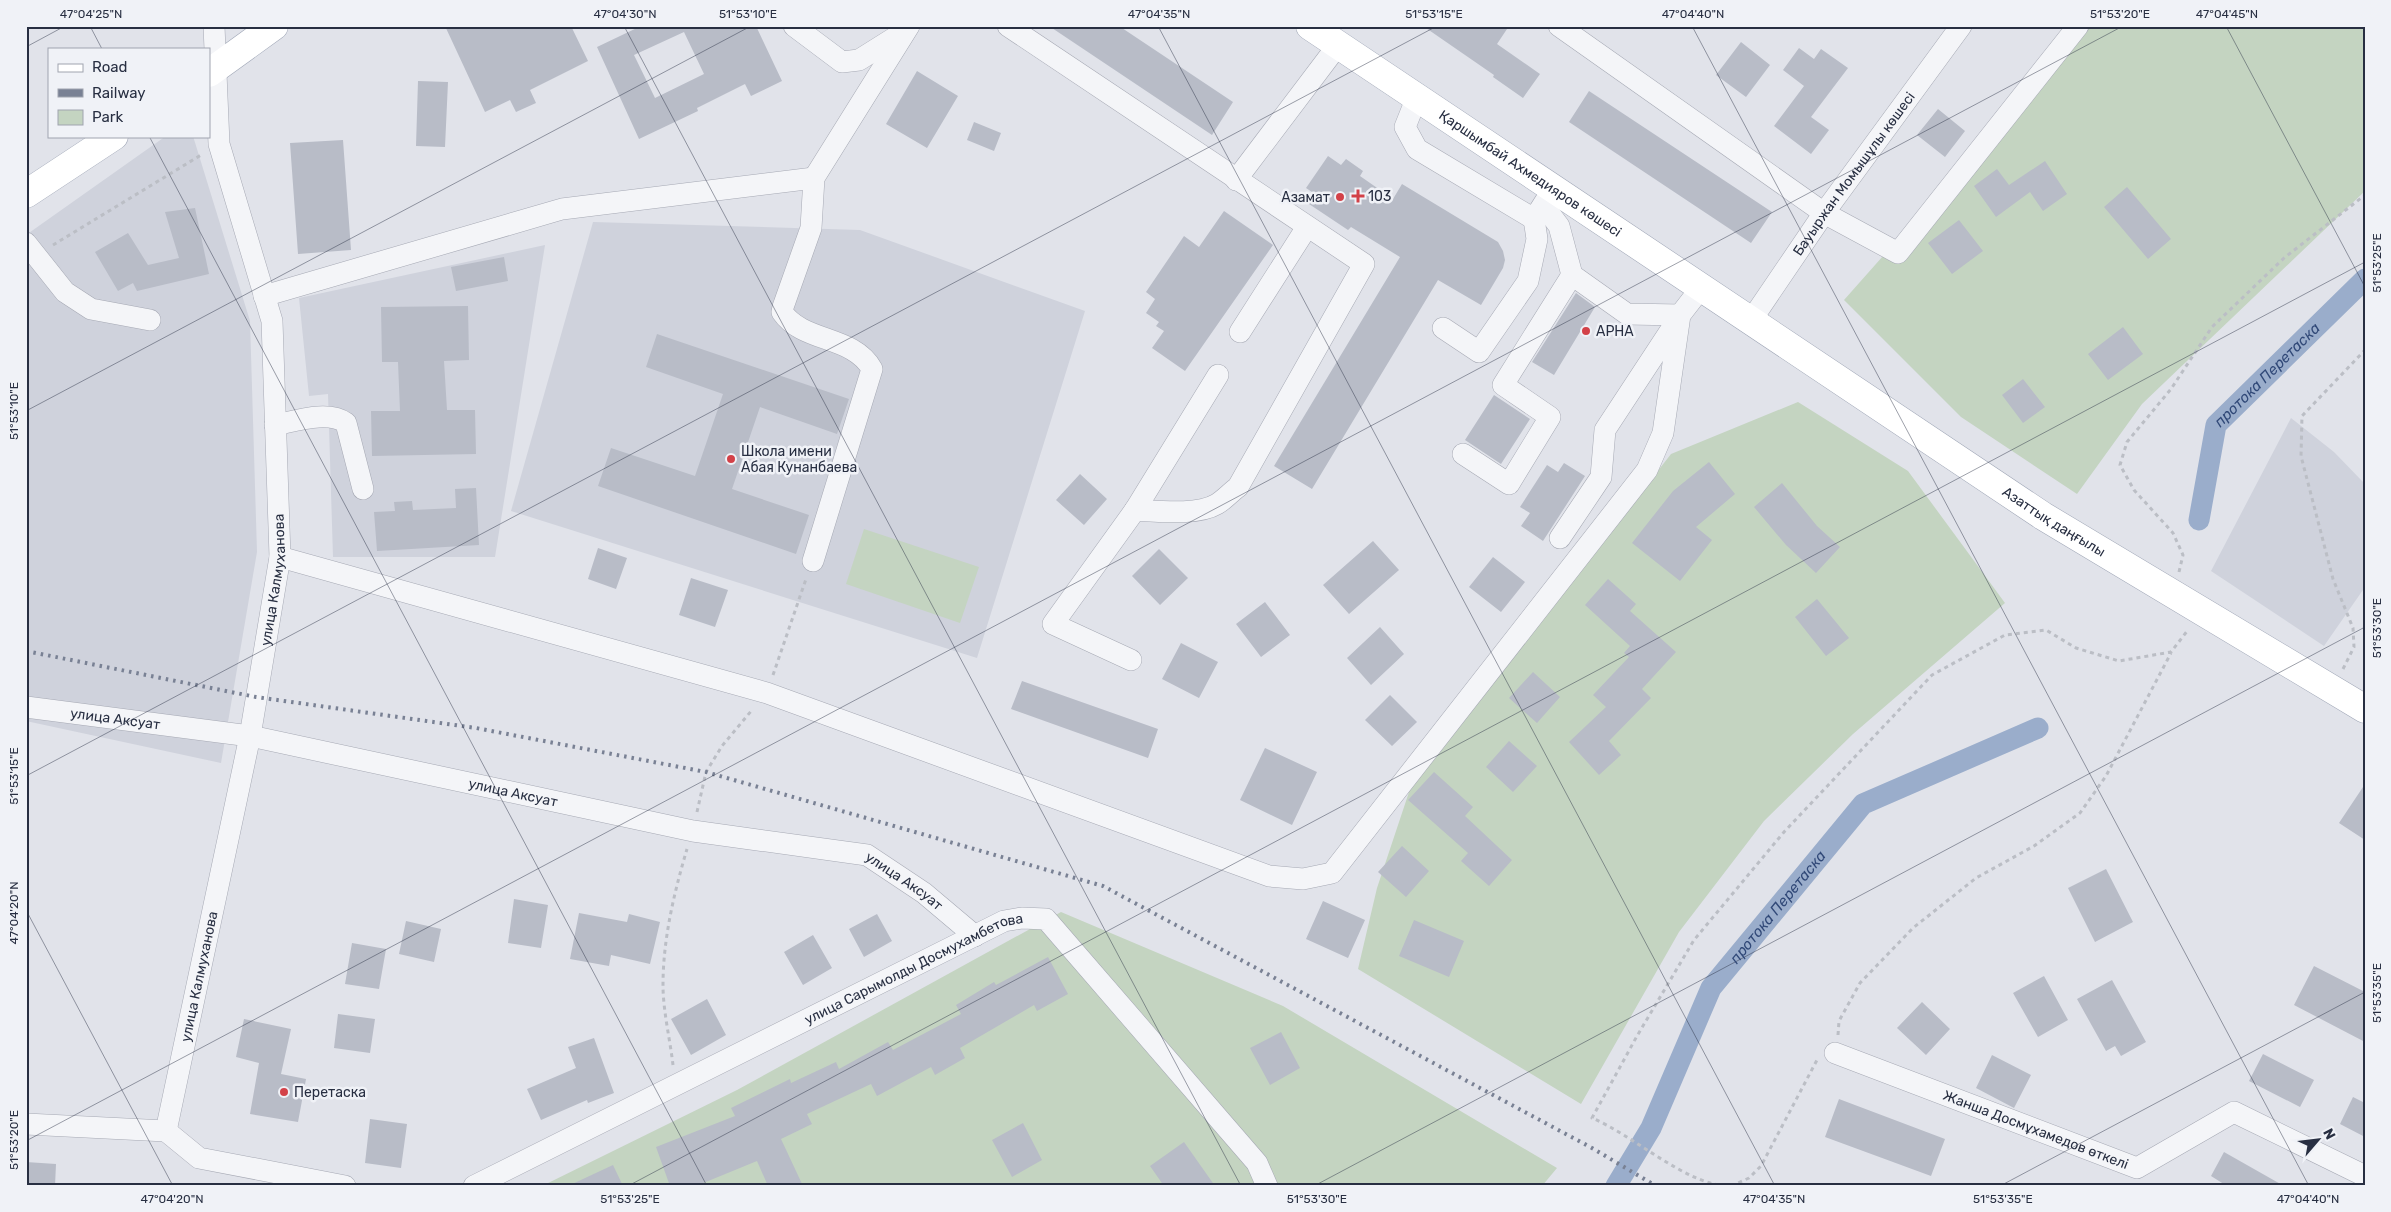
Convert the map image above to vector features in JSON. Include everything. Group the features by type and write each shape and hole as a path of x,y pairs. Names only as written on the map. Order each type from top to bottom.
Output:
{"main road":[{"path":"212,71 274,26"},
{"name":"Қаршымбай Ахмедияров көшесі","path":"1310,26 1417,97 1543,205 1700,288 1750,322"},
{"path":"26,194 111,138"},
{"name":"Азаттық даңғылы","path":"1750,322 2043,516 2365,709"}],"street":[{"name":"улица Калмуханова","path":"166,1131 250,736 280,556 272,320 219,144 212,71 214,26"},
{"path":"794,26 842,62 859,60 906,27"},
{"path":"1008,26 1364,264 1238,487 1216,505 1197,510 1175,512 1135,510"},
{"name":"Бауыржан Момышұлы көшесі","path":"1750,322 1824,213 1961,26"},
{"path":"1564,28 1824,213 1898,253 2078,26"},
{"path":"813,561 865,397 872,369 866,358 847,346 789,322 782,312 810,228 814,178 906,27"},
{"path":"1236,180 1338,45"},
{"path":"1417,97 1405,127 1418,149 1543,205 1559,226 1572,275 1627,314 1680,315"},
{"path":"264,296 562,209 814,178"},
{"path":"1443,328 1478,352 1528,281 1543,205"},
{"path":"1240,332 1307,227"},
{"path":"31,249 65,292 91,309 150,320"},
{"path":"1463,454 1509,484 1550,417 1503,386 1572,275"},
{"path":"1560,538 1602,477 1604,430 1700,288"},
{"path":"280,556 766,693 1269,876 1303,879 1332,873 1647,470 1662,433 1680,315"},
{"path":"1131,660 1053,624 1135,510 1218,375"},
{"path":"276,425 328,416 338,417 346,423 363,489"},
{"name":"улица Аксуат","path":"26,707 250,736 693,831 867,855 924,893 975,936"},
{"name":"улица Сарымолды Досмухамбетова","path":"474,1186 1004,921 1022,918 1046,919 1257,1163 1267,1186"},
{"name":"Жанша Досмұхамедов өткелі","path":"1835,1053 2137,1168 2234,1112 2365,1176"},
{"path":"26,1124 166,1131 199,1158 345,1186"}],"path":[{"path":"31,249 219,144"},
{"path":"2173,594 2183,555 2173,533 2134,490 2120,465 2127,442 2171,389 2212,327 2284,258 2365,196"},
{"path":"2333,690 2354,647 2353,628 2333,579 2301,456 2302,416 2365,350"},
{"path":"2171,652 2119,661 2076,648 2046,630 2005,635 1932,675 1784,832 1694,940 1637,1036 1592,1118 1612,1126 1675,1166 1715,1185 1729,1186 1749,1178 1761,1166 1814,1064 1822,1054 1835,1053 1839,1022 1860,983 1913,928 1976,878 2034,846 2080,813 2106,776 2171,652 2202,612"}],"shaded area":[{"path":"163,138 194,138 250,321 257,552 221,763 26,721 26,235"},
{"path":"593,222 860,230 1085,311 977,658 511,511"},
{"path":"545,245 495,557 333,557 328,394 309,396 299,298"},
{"path":"2291,418 2334,452 2365,484 2365,587 2324,646 2211,571"}],"green space":[{"path":"2087,26 2365,26 2365,191 2142,404 2077,494 1961,417 1844,300"},
{"path":"1798,402 1908,471 2005,603 1853,734 1764,821 1679,932 1581,1104 1358,969 1377,888 1410,789 1671,454"},
{"path":"864,529 979,567 960,623 846,584"},
{"path":"1061,912 1283,1006 1557,1168 1542,1186 542,1186 737,1090"}],"building":[{"path":"445,26 571,26 588,61 530,90 536,103 516,112 510,100 485,112"},
{"path":"641,26 756,26 782,81 751,96 745,84 697,108 698,111 639,139 597,47","holes":["684,32 704,74 655,98 634,55"]},
{"path":"1049,26 1119,26 1233,102 1212,135"},
{"path":"1423,26 1509,26 1497,44 1540,74 1523,98 1493,77 1494,75"},
{"path":"1741,42 1770,65 1746,97 1716,75"},
{"path":"1799,48 1814,59 1821,49 1848,68 1811,117 1829,130 1811,154 1774,126 1804,86 1783,70"},
{"path":"917,71 958,96 927,148 886,124"},
{"path":"418,81 448,82 445,147 416,146"},
{"path":"1589,91 1772,212 1751,243 1569,122"},
{"path":"1938,109 1965,131 1945,157 1917,135"},
{"path":"974,122 1001,133 994,151 967,140"},
{"path":"343,140 351,250 298,254 290,143"},
{"path":"1328,156 1341,165 1346,159 1363,171 1360,176 1393,199 1402,184 1498,242 1505,260 1503,268 1481,305 1438,280 1312,489 1274,466 1400,257 1351,227 1348,230 1306,202 1312,192 1306,188"},
{"path":"2045,161 2067,194 2043,211 2030,192 1996,217 1974,186 1997,169 2009,185"},
{"path":"2127,187 2171,239 2148,259 2104,207"},
{"path":"195,208 209,274 137,291 133,283 118,291 95,252 128,233 148,265 179,258 165,212"},
{"path":"1224,211 1273,245 1185,371 1152,348 1164,331 1156,326 1159,322 1146,313 1155,299 1146,292 1184,236 1199,247"},
{"path":"1959,220 1983,251 1952,274 1928,243"},
{"path":"504,257 508,281 456,291 451,267"},
{"path":"1576,293 1595,307 1554,375 1532,362"},
{"path":"468,306 469,360 444,361 447,410 475,410 476,454 372,456 371,411 400,411 398,362 382,362 381,307"},
{"path":"2123,327 2143,354 2108,380 2088,354"},
{"path":"657,334 849,399 837,434 760,407 732,489 809,515 796,554 598,486 611,448 695,476 723,394 646,367"},
{"path":"2023,379 2045,407 2023,423 2002,395"},
{"path":"1494,395 1530,419 1501,464 1465,440"},
{"path":"1709,462 1735,494 1696,527 1712,540 1680,581 1632,543 1673,491"},
{"path":"1564,463 1585,476 1543,541 1521,526 1530,513 1520,507 1547,465 1558,472"},
{"path":"1080,474 1107,499 1084,525 1056,500"},
{"path":"1782,483 1817,526 1840,547 1816,573 1786,545 1754,507"},
{"path":"476,488 479,545 377,551 374,512 395,511 394,502 412,501 413,510 456,508 455,489"},
{"path":"1373,541 1399,570 1349,614 1323,585"},
{"path":"598,548 627,558 616,589 588,579"},
{"path":"1159,549 1188,578 1160,605 1132,576"},
{"path":"1493,557 1525,582 1501,612 1469,587"},
{"path":"691,578 728,590 715,627 679,615"},
{"path":"1608,579 1636,604 1630,611 1676,652 1642,689 1651,698 1609,741 1621,755 1599,775 1569,742 1606,707 1593,695 1629,657 1624,653 1630,646 1585,605"},
{"path":"1817,599 1849,638 1826,656 1795,617"},
{"path":"1265,602 1290,635 1261,657 1236,624"},
{"path":"1380,627 1404,654 1371,685 1347,658"},
{"path":"1181,643 1218,662 1199,698 1162,679"},
{"path":"1533,672 1560,697 1537,723 1509,698"},
{"path":"1022,681 1158,729 1148,758 1011,709"},
{"path":"1390,695 1417,722 1392,746 1365,720"},
{"path":"1509,741 1537,766 1513,792 1486,767"},
{"path":"1265,748 1317,772 1292,825 1240,800"},
{"path":"1434,772 1473,807 1465,816 1512,860 1489,886 1461,861 1468,853 1408,800"},
{"path":"2365,784 2365,840 2339,823"},
{"path":"1402,846 1429,871 1406,897 1378,872"},
{"path":"2106,869 2133,922 2095,942 2068,888"},
{"path":"514,899 548,905 541,948 508,943"},
{"path":"1323,901 1365,920 1348,958 1306,939"},
{"path":"579,913 627,922 629,914 660,922 650,964 611,955 609,966 570,959"},
{"path":"877,914 892,941 864,957 849,929"},
{"path":"1414,920 1464,941 1449,977 1399,956"},
{"path":"406,921 441,929 434,962 399,954"},
{"path":"813,935 832,968 803,985 784,952"},
{"path":"352,943 386,949 379,989 345,984"},
{"path":"1048,957 1068,994 1037,1011 1034,1005 960,1048 965,1058 935,1075 931,1067 877,1096 871,1084 807,1114 812,1124 781,1139 803,1186 768,1186 757,1161 696,1186 670,1186 656,1147 735,1116 731,1108 790,1079 791,1083 836,1062 839,1069 888,1042 893,1050 961,1014 956,1005 994,982 996,985"},
{"path":"2314,966 2365,992 2365,1042 2294,1005"},
{"path":"2044,976 2068,1020 2038,1037 2013,993"},
{"path":"2112,980 2146,1042 2121,1056 2115,1046 2106,1051 2077,999"},
{"path":"707,999 726,1035 691,1055 671,1019"},
{"path":"1922,1002 1950,1029 1926,1055 1897,1028"},
{"path":"338,1014 375,1019 370,1053 334,1048"},
{"path":"244,1019 291,1029 281,1074 306,1079 298,1122 250,1114 259,1063 236,1057"},
{"path":"1281,1032 1300,1068 1270,1085 1250,1048"},
{"path":"594,1038 614,1093 588,1103 587,1100 541,1120 527,1089 576,1068 568,1047"},
{"path":"2263,1054 2314,1080 2300,1107 2249,1081"},
{"path":"1992,1055 2031,1075 2014,1108 1976,1088"},
{"path":"2353,1097 2365,1103 2365,1137 2340,1124"},
{"path":"1839,1099 1945,1139 1931,1176 1825,1137"},
{"path":"370,1119 407,1124 401,1168 365,1163"},
{"path":"1023,1123 1042,1160 1012,1177 992,1140"},
{"path":"1184,1142 1215,1186 1164,1186 1150,1166"},
{"path":"2224,1152 2284,1186 2227,1186 2211,1176"},
{"path":"26,1162 56,1164 55,1186 26,1186"},
{"path":"613,1165 623,1186 568,1186"}],"waterway":[{"name":"протока Перетаска","path":"2199,520 2216,425 2365,279"},
{"name":"протока Перетаска","path":"1616,1186 1651,1128 1711,988 1863,804 2038,728"}],"railway":[{"path":"26,651 256,697 476,728 706,772 1103,886 1592,1148 1656,1186"}],"place":[{"name":"103","path":"1358,196"},
{"name":"Азамат","path":"1340,197"},
{"name":"АРНА","path":"1586,331"},
{"name":"Школа имени Абая Кунанбаева","path":"731,459"},
{"name":"Перетаска","path":"284,1092"}]}
